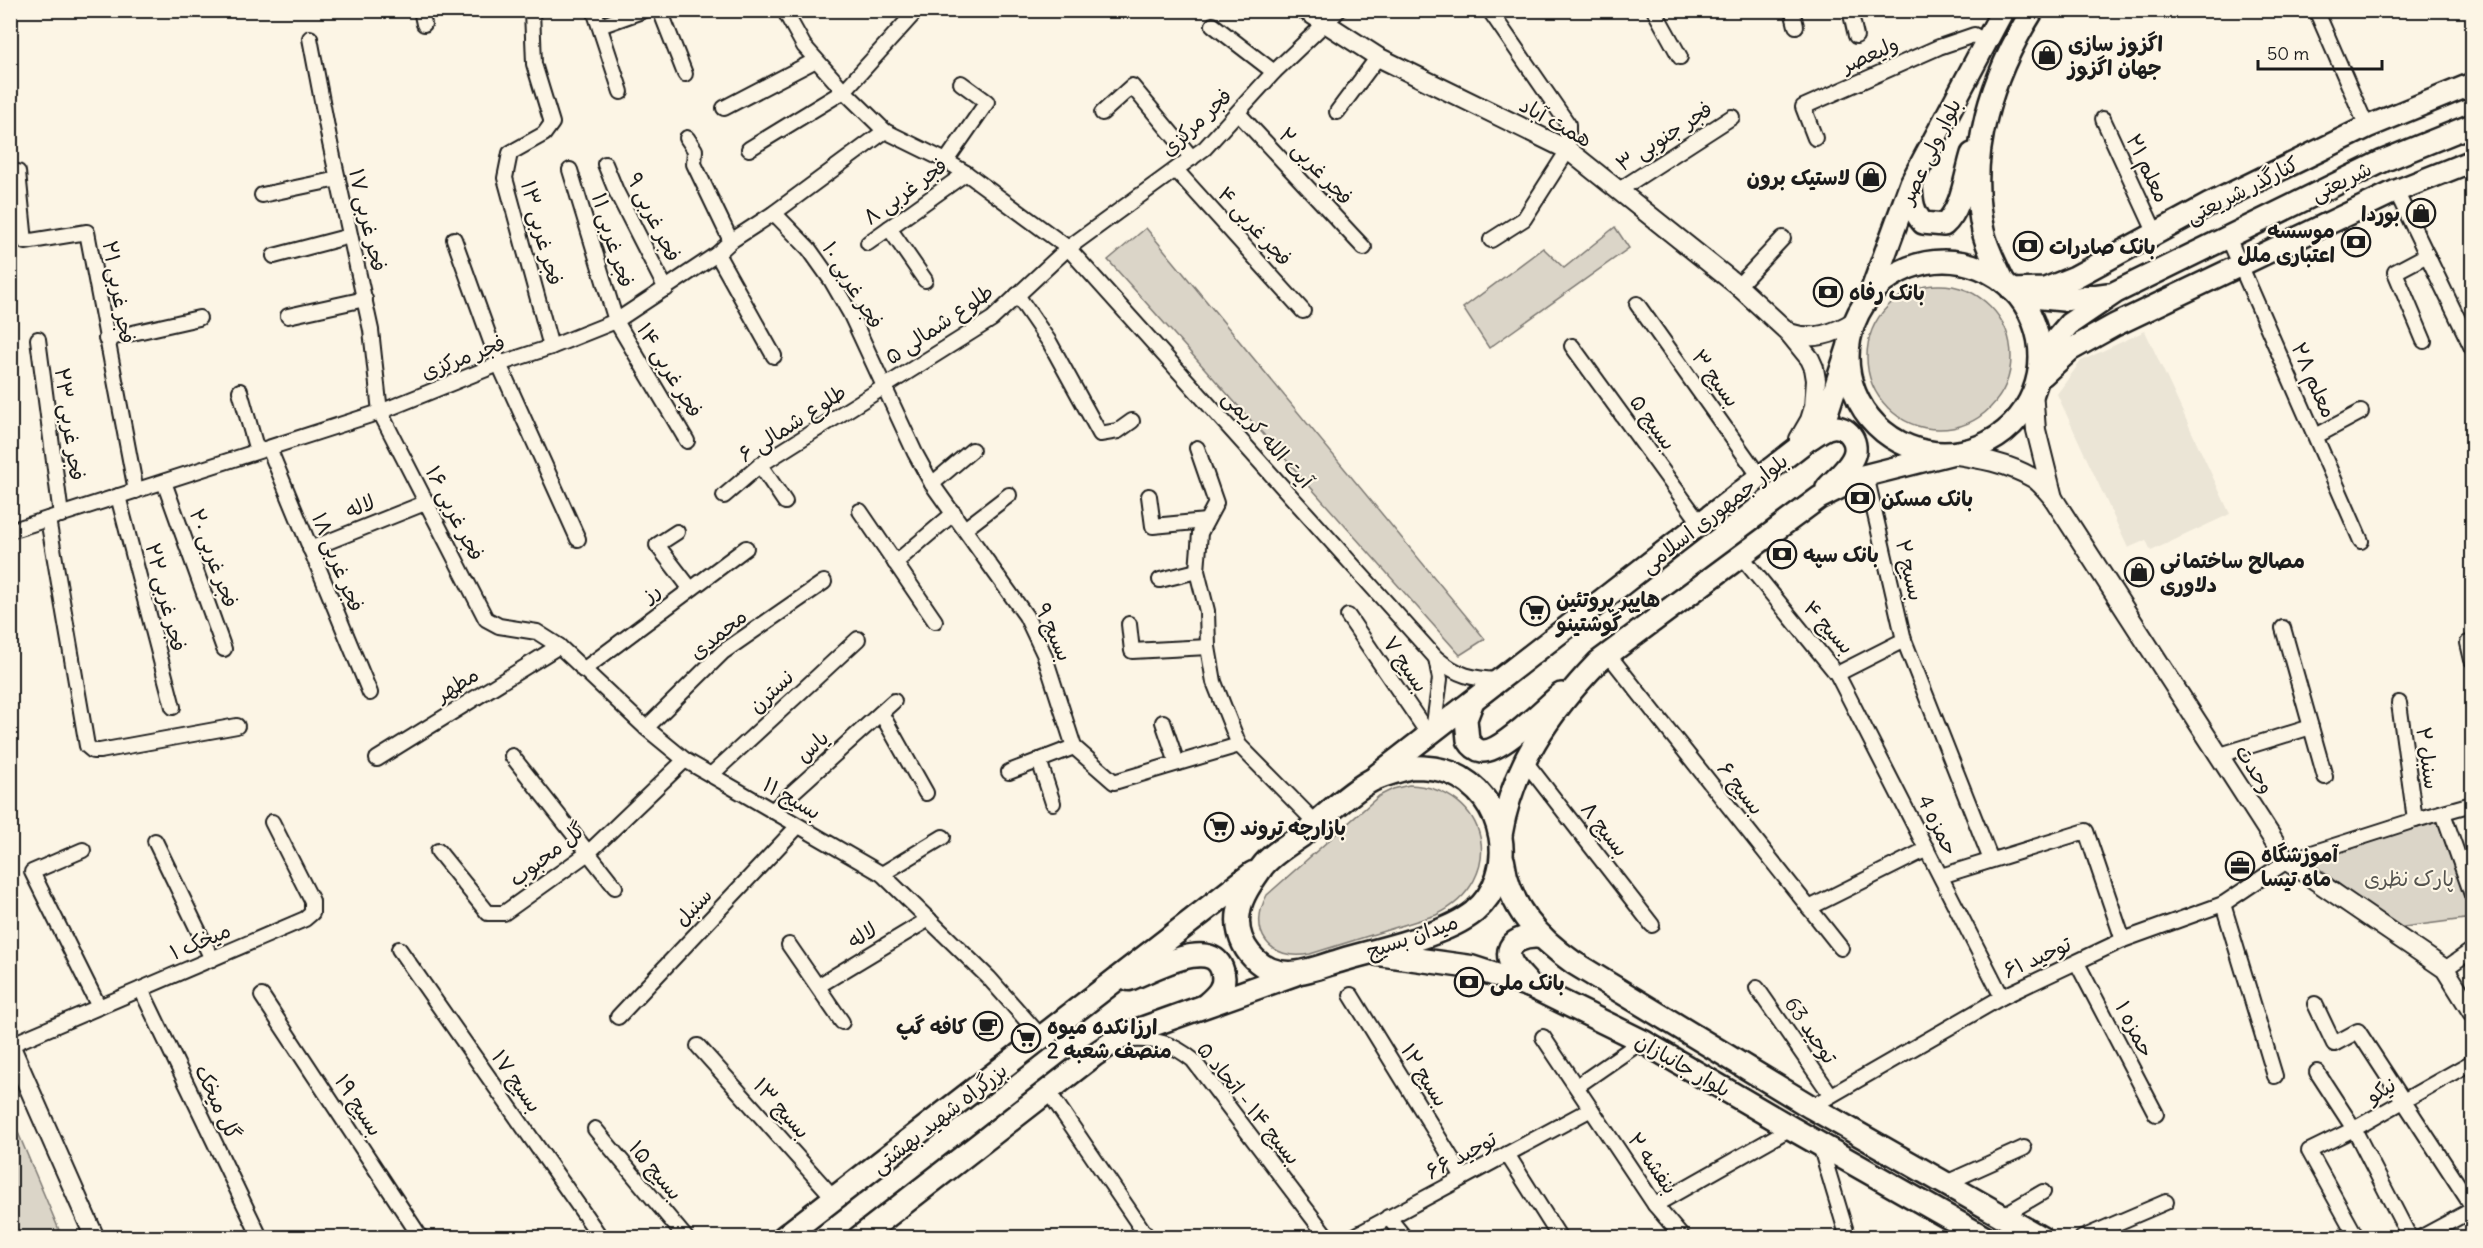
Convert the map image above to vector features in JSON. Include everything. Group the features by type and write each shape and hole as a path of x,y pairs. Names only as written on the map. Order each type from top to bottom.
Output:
{"highway":[{"name":"میدان بسیج","path":"1411,767 1432,768 1451,773 1469,783 1484,798 1496,816 1502,846 1498,877 1488,896 1474,911 1443,929 1359,955 1289,973 1274,971 1260,964 1249,954 1241,940 1238,926 1239,910 1244,896 1264,865 1370,781 1411,767"},
{"name":"بلوار جانبازان","path":"1502,846 1505,875 1513,900 1542,937 1575,963 1821,1101 1946,1184 2041,1238"},
{"name":"بزرگراه شهید بهشتی","path":"783,1238 1264,865"},
{"path":"1530,986 1513,966 1509,957 1510,951 1517,940 1522,937 1542,937"},
{"path":"1097,996 1148,972 1194,954 1202,954 1216,960 1223,974 1221,990 1205,1006"},
{"name":"بلوار جانبازان","path":"1359,955 1390,954 1471,967 1530,986 1642,1041 1985,1238"},
{"path":"859,1238 1113,1042 1138,1030 1304,971"}],"main road":[{"name":"همت آباد","path":"1305,10 1378,57 1569,150 1738,286 1789,333 1810,359 1816,380 1810,420 1792,453"},
{"name":"بلوار ولی عصر","path":"1869,297 1911,183 2003,10"},
{"name":"بلوار ولی عصر","path":"2008,286 1984,232 1978,185 1981,145 1988,107 2011,50 2033,10"},
{"name":"کنارگذر شریعتی","path":"2008,286 2034,290 2058,285 2208,205 2367,127 2472,84"},
{"path":"1911,183 1912,207 1923,223 1944,225 1952,218 1958,208 1963,181 1988,107"},
{"name":"شریعتی","path":"2116,292 2383,161 2472,125"},
{"path":"2036,383 2048,368 2070,350 2115,325 2396,191 2472,161"},
{"path":"1950,454 1922,452 1897,441 1875,424 1859,402 1850,376 1848,348 1855,321 1869,297 1889,278 1913,266 1941,261 1963,263 1984,270 2026,296 2049,300 2116,292"},
{"path":"2008,286 2019,298 2031,318 2038,339 2040,362 2036,383"},
{"path":"1473,701 1466,718 1468,740 1476,748 1488,750 1501,744 1603,658 1819,498 1866,475 1977,448 1997,438 2014,423 2027,405 2050,350 2063,330 2116,292"},
{"path":"1789,333 1811,337 1833,332 1855,321"},
{"name":"بلوار جمهوری اسلامی","path":"1370,781 1809,439 1827,413 1848,348"},
{"name":"وحدت","path":"2036,383 2036,430 2054,498"},
{"path":"1809,439 1825,429 1838,427 1850,434 1856,446 1852,459 1819,498"},
{"name":"وحدت","path":"1950,454 1985,459 2013,469 2035,479 2054,498 2287,861 2445,969 2472,1012"},
{"path":"1502,846 1509,797 1524,760 1573,690 1603,658"},
{"path":"10,1045 95,1238"}],"street":[{"name":"فجر غربی ۱۳","path":"531,10 534,64 552,123 544,134 510,153 505,178 550,347"},
{"path":"594,10 621,92"},
{"path":"600,26 645,10"},
{"path":"660,10 685,74"},
{"path":"784,10 804,46 844,91 885,131 946,160 966,173"},
{"path":"749,149 844,91 917,10"},
{"name":"فجر مرکزی","path":"1017,295 1068,248 1192,158 1238,113 1274,72 1339,10"},
{"path":"1654,10 1680,57"},
{"path":"1792,10 1796,26"},
{"path":"1850,10 1856,36"},
{"path":"2316,10 2367,127"},
{"path":"1491,240 1524,219 1569,150 1568,124 1492,14"},
{"path":"1213,25 1274,72"},
{"name":"ولیعصر","path":"1815,138 1803,107 1939,46 1974,35 1986,42"},
{"name":"فجر غربی ۱۷","path":"310,38 371,330 380,412"},
{"path":"1337,112 1378,57"},
{"path":"724,108 816,60"},
{"path":"946,160 987,102 961,83"},
{"path":"1102,113 1132,86 1192,158"},
{"name":"فجر غربی ۲","path":"1238,113 1364,248"},
{"name":"فجر جنوبی ۳","path":"1619,190 1732,117"},
{"name":"معلم ۲۱","path":"2103,119 2156,234"},
{"name":"فجر مرکزی","path":"10,531 380,412 499,364 616,321 717,254 731,241 774,213 885,131"},
{"path":"687,138 695,150 694,164 731,241"},
{"name":"فجر غربی ۹","path":"605,164 616,191 666,289"},
{"name":"فجر غربی ۱۱","path":"570,170 616,321"},
{"name":"فجر غربی ۴","path":"1176,170 1303,311"},
{"name":"فجر غربی ۲۱","path":"18,172 25,242 87,232 136,491"},
{"name":"فجر غربی ۸","path":"868,243 966,173"},
{"name":"آیت الله کریمی","path":"966,173 1068,248 1436,658 1453,672 1477,679 1500,680"},
{"path":"262,195 338,179"},
{"path":"2396,191 2472,348"},
{"name":"فجر غربی ۱۰","path":"774,213 808,249 831,280 850,313 884,387"},
{"path":"889,228 925,280"},
{"path":"274,256 350,236"},
{"name":"معلم ۲۸","path":"2228,237 2361,541"},
{"path":"1738,286 1783,238"},
{"path":"454,239 499,364 578,539"},
{"path":"717,254 774,356"},
{"path":"2424,341 2395,272 2427,255"},
{"path":"1017,295 1050,343 1100,434 1118,432 1132,421"},
{"name":"طلوع شمالی ۵","path":"884,387 992,319 1017,295"},
{"path":"288,316 364,299"},
{"name":"بسیج ۳","path":"1636,304 1760,477"},
{"path":"106,339 199,318"},
{"name":"فجر غربی ۱۴","path":"616,321 687,441"},
{"name":"فجر غربی ۲۳","path":"38,339 55,517 87,746 93,751 100,752 237,726"},
{"name":"بسیج ۵","path":"1572,346 1701,524"},
{"name":"طلوع شمالی ۶","path":"724,496 760,465 884,387"},
{"name":"بسیج ۹","path":"884,387 932,484 966,528 1026,616 1044,654 1074,747"},
{"name":"فجر غربی ۱۸","path":"240,392 263,449 310,549 370,693"},
{"name":"فجر غربی ۱۶","path":"380,412 486,619 499,626"},
{"path":"2316,436 2361,412"},
{"path":"1197,448 1216,502 1200,533 1197,572 1207,611 1208,647 1214,682 1239,745 1317,823"},
{"path":"932,484 972,450"},
{"path":"760,465 784,502"},
{"name":"بسیج ۲","path":"1866,475 1905,640 1991,860"},
{"name":"فجر غربی ۲۰","path":"164,482 224,649"},
{"path":"966,528 1009,495"},
{"name":"فجر غربی ۲۲","path":"118,496 172,707"},
{"path":"1149,496 1154,526 1206,521"},
{"name":"لاله","path":"310,549 425,503"},
{"path":"860,511 935,621"},
{"path":"895,563 954,513"},
{"path":"676,532 657,545 690,588"},
{"name":"رز","path":"583,670 746,548"},
{"name":"بسیج ۴","path":"1741,556 1837,674 1905,640"},
{"path":"1160,580 1197,572"},
{"name":"محمدی","path":"646,728 723,652 825,582"},
{"name":"بسیج ۷","path":"1348,616 1431,734"},
{"path":"1129,624 1132,651 1208,647"},
{"name":"بسیج ۱۱","path":"499,626 530,629 559,646 646,728 685,760 882,874 989,978 1042,1038"},
{"path":"2283,628 2325,777"},
{"name":"نسترن","path":"712,774 858,639"},
{"path":"2468,643 2472,660"},
{"name":"مطهر","path":"377,759 559,646"},
{"path":"1431,734 1440,679 1436,658"},
{"name":"بسیج ۶","path":"1603,658 1841,948"},
{"name":"حمزه 4","path":"1837,674 2002,996"},
{"name":"یاس","path":"772,811 894,701"},
{"name":"سنبل ۲","path":"2399,703 2415,820"},
{"path":"881,713 926,793"},
{"path":"1163,722 1177,763"},
{"path":"2220,755 2311,728"},
{"path":"1009,772 1074,747 1114,782 1239,745"},
{"path":"513,756 615,887"},
{"name":"گل محبوب","path":"438,851 488,913 504,913 588,853 685,760"},
{"path":"1039,760 1053,803"},
{"name":"بسیج ۸","path":"1524,760 1652,925"},
{"name":"توحید ۶۱","path":"1821,1101 2002,996 2123,940 2223,904 2287,861 2472,804"},
{"path":"2443,813 2472,895"},
{"name":"میخک ۱","path":"10,1045 305,920 312,913 312,901 272,822"},
{"name":"سنبل","path":"618,1017 798,826"},
{"path":"1941,876 2086,831 2123,940"},
{"path":"882,874 943,837"},
{"path":"155,841 212,959"},
{"path":"1809,908 1927,849"},
{"path":"83,850 32,872 99,1007"},
{"path":"2223,904 2275,1076"},
{"name":"لاله","path":"818,987 929,919"},
{"path":"789,945 842,1022"},
{"name":"بسیج ۱۷","path":"399,948 601,1238"},
{"path":"2445,969 2472,950"},
{"name":"حمزه ۱","path":"2077,963 2156,1114"},
{"name":"توحید 63","path":"1757,988 1821,1101"},
{"name":"گل میخک","path":"141,989 258,1233"},
{"name":"بسیج ۱۲","path":"1351,995 1463,1177"},
{"name":"بسیج ۱۹","path":"262,996 421,1238"},
{"path":"2315,1004 2334,1044 2358,1031 2472,1208 2420,1238"},
{"name":"بنفشه ۲","path":"1543,1037 1655,1205 1683,1238"},
{"name":"بسیج ۱۴ - اتحاد ۵","path":"1113,1042 1142,1039 1162,1041 1173,1045 1193,1060 1328,1238"},
{"path":"1576,1086 1642,1041"},
{"name":"بسیج ۱۳","path":"698,1046 834,1198"},
{"name":"نیکو","path":"2357,1238 2309,1151 2354,1129 2472,1062"},
{"path":"2316,1072 2354,1129 2410,1238"},
{"path":"1048,1091 1148,1238"},
{"name":"توحید ۶۶","path":"1352,1238 1591,1109"},
{"path":"1655,1205 1791,1128"},
{"name":"بسیج ۱۵","path":"595,1129 686,1238"},
{"path":"1820,1145 1848,1238"},
{"path":"1946,1184 2024,1148"},
{"path":"1507,1154 1560,1238"},
{"path":"2002,1216 2043,1192"},
{"path":"2082,1238 2166,1202"},
{"path":"1388,1217 1405,1238"}],"shaded area":[{"path":"2145,331 2230,514 2151,551 2146,540 2128,548 2057,394 2081,361"}],"green space":[{"path":"1615,227 1629,248 1489,348 1463,308 1543,248 1564,268"},
{"path":"1146,228 1485,639 1460,655 1108,260"},
{"path":"1939,285 1967,290 1990,306 2006,329 2011,357 2006,385 1990,408 1967,424 1939,429 1911,424 1888,408 1872,385 1867,357 1872,329 1888,306 1911,290"},
{"path":"1409,785 1436,790 1458,802 1472,818 1480,838 1481,859 1474,880 1459,899 1436,915 1310,954 1284,953 1274,948 1261,932 1261,908 1267,895 1379,796"},
{"name":"پارک نظری","path":"2439,819 2472,918 2396,928 2317,867 2317,858"},
{"path":"11,1116 62,1237 11,1237"}],"place":[{"name":"اگزوز سازی جهان اگزوز","path":"2047,55"},
{"name":"لاستیک برون","path":"1871,177"},
{"name":"بوردا","path":"2421,213"},
{"name":"موسسه اعتباری ملل","path":"2356,242"},
{"name":"بانک صادرات","path":"2028,246"},
{"name":"بانک رفاه","path":"1828,292"},
{"name":"بانک مسکن","path":"1860,498"},
{"name":"بانک سپه","path":"1782,554"},
{"name":"مصالح ساختمانی دلاوری","path":"2139,572"},
{"name":"هایپر پروتئین گوشتینو","path":"1535,611"},
{"name":"بازارچه تروند","path":"1219,827"},
{"name":"آموزشگاه ماه تیسا","path":"2240,866"},
{"name":"بانک ملی","path":"1469,982"},
{"name":"کافه گپ","path":"988,1026"},
{"name":"ارزانکده میوه منصف شعبه 2","path":"1026,1038"}]}
